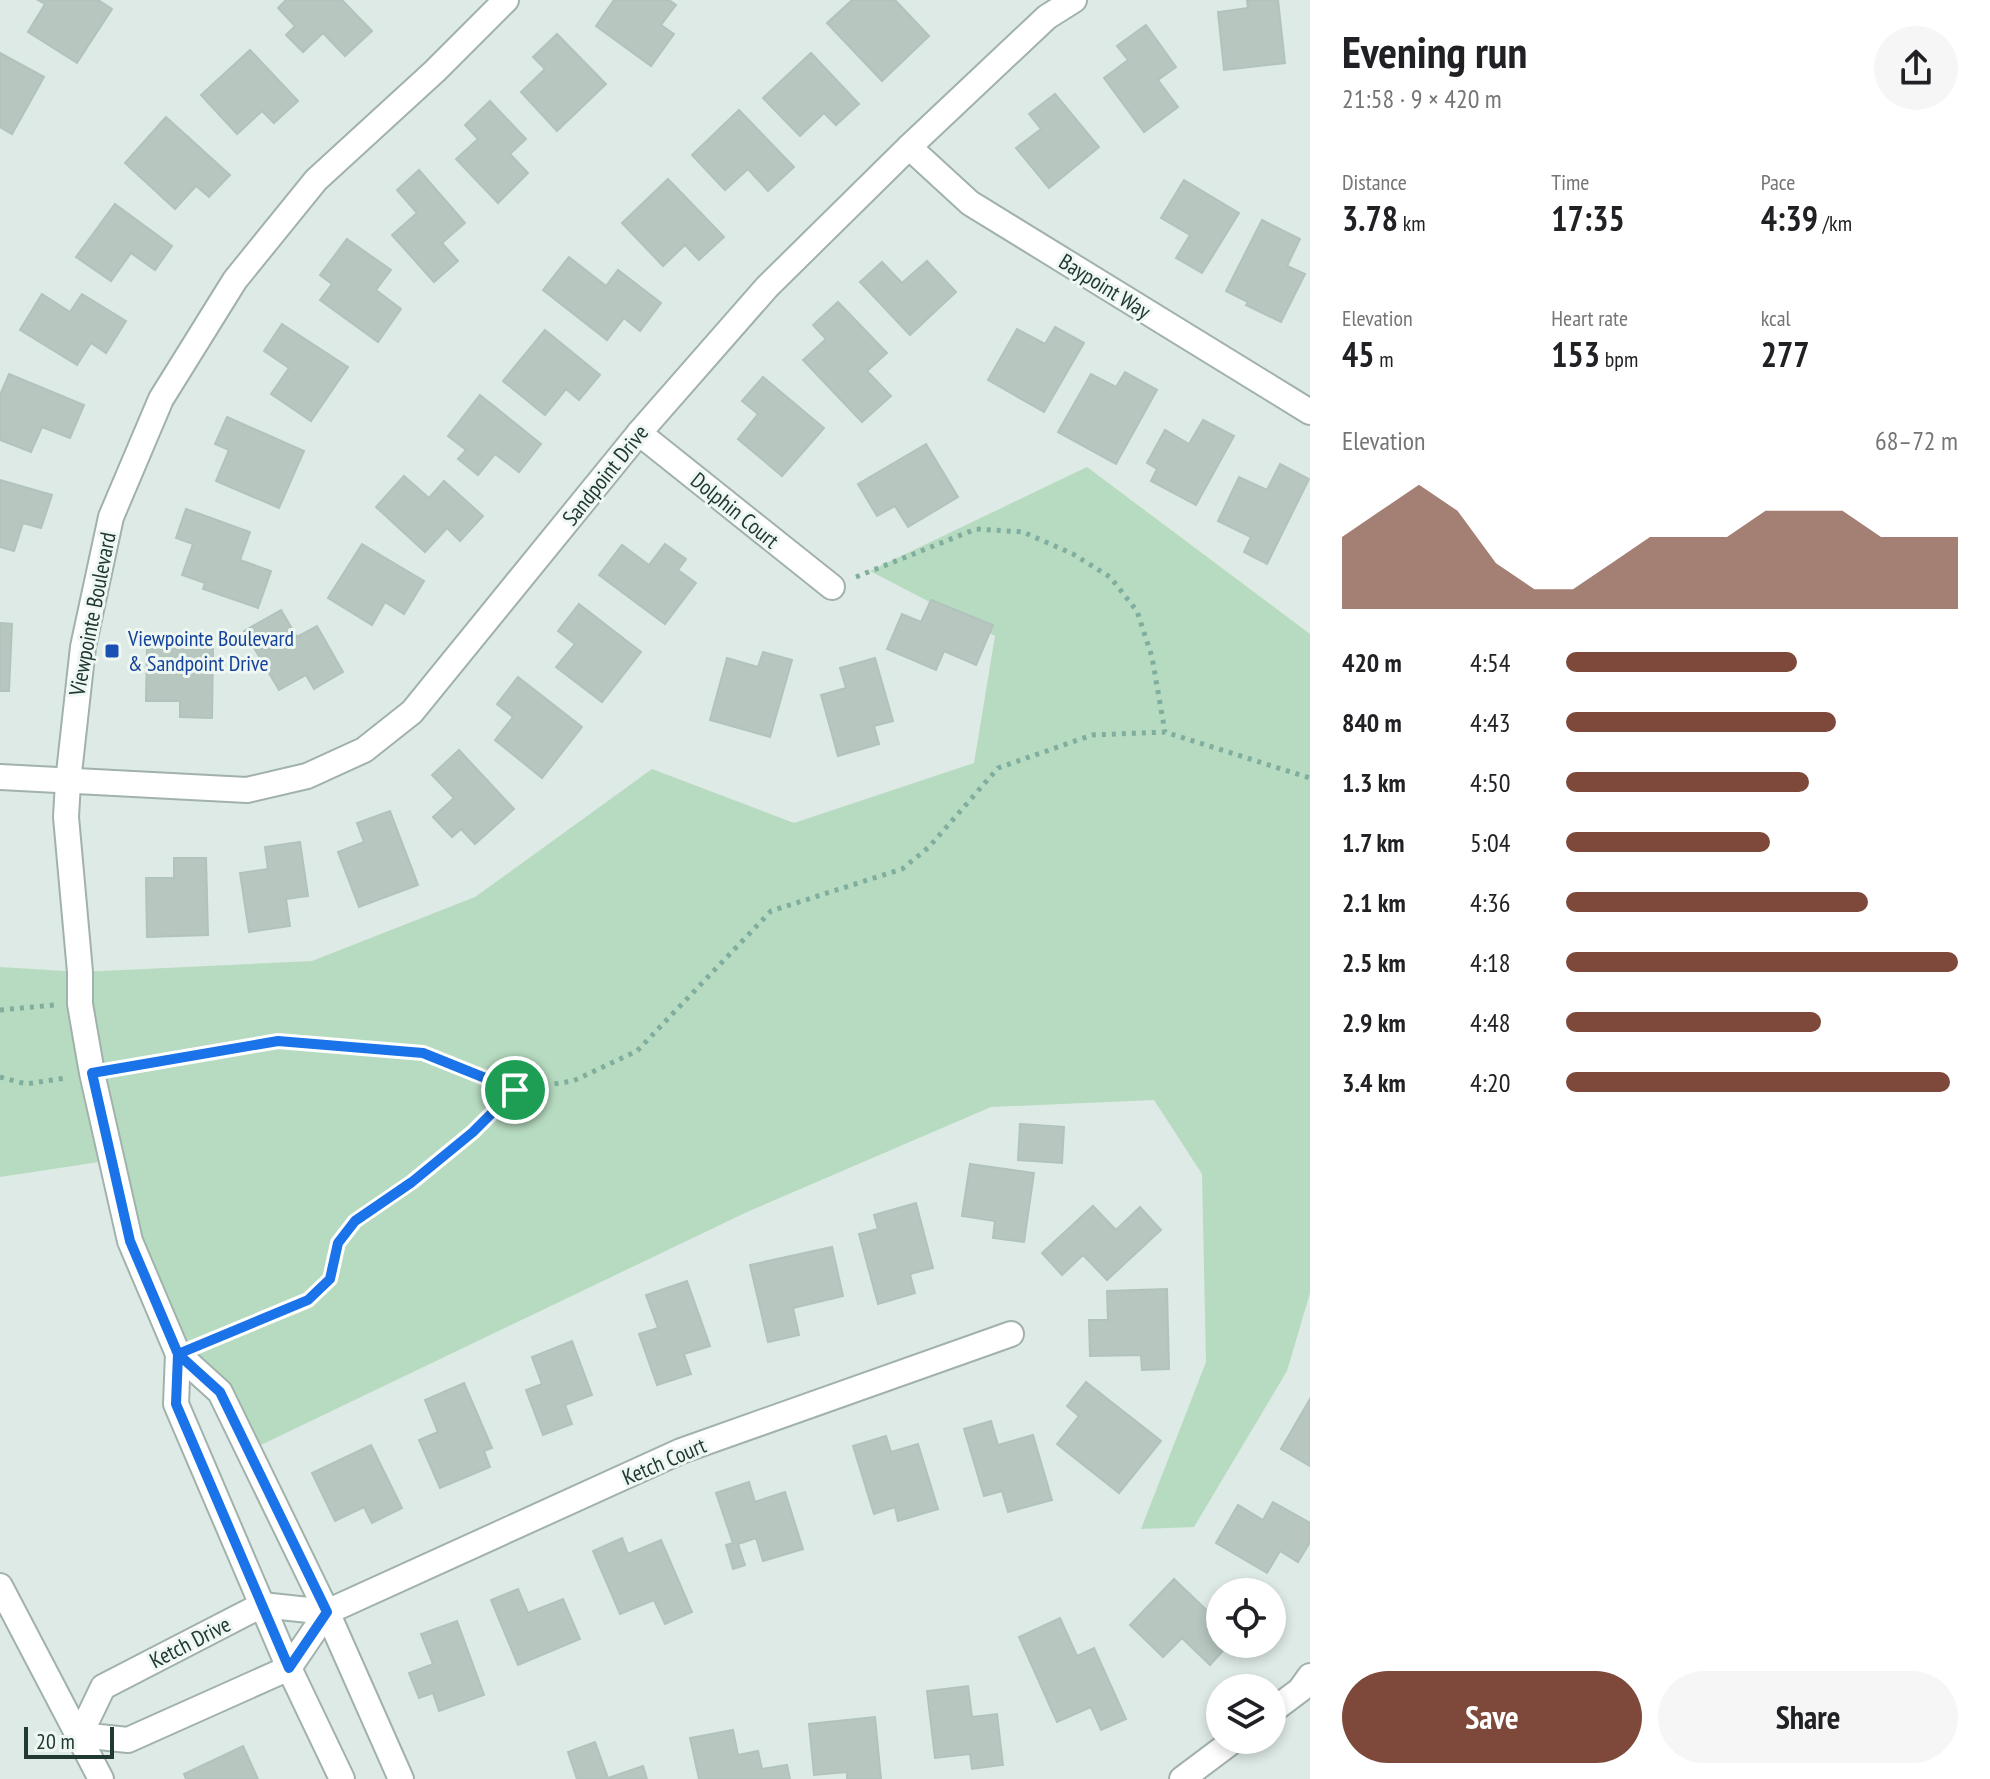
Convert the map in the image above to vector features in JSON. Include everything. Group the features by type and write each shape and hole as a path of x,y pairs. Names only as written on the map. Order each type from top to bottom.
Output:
{"street":[{"name":"Viewpointe Boulevard","path":"401,1779 327,1612 220,1392 178,1354 130,1241 92,1073 80,1004 66,817 68,782 81,658 111,517 161,399 235,280 316,180 435,71 506,0"},
{"name":"Sandpoint Drive","path":"0,777 247,790 307,776 364,750 412,712 639,433 767,287 1047,17 1074,0"},
{"name":"Baypoint Way","path":"909,147 970,203 1310,412"},
{"name":"Dolphin Court","path":"639,433 832,587"},
{"name":"Ketch Court","path":"327,1612 681,1451 1011,1334"},
{"name":"Viewpointe Boulevard","path":"178,1354 176,1404 289,1668 342,1779"},
{"path":"0,1586 101,1779"},
{"path":"80,1735 128,1740 289,1668 327,1612 262,1605"},
{"name":"Ketch Drive","path":"80,1735 103,1687 262,1605"},
{"path":"1286,1700 1300,1690 1310,1676"},
{"path":"1182,1779 1215,1754"}],"path":[{"path":"832,587 976,529 1023,532 1073,554 1110,577 1137,611 1152,657 1165,732"},
{"path":"0,1077 26,1084 278,1041 423,1053 515,1090 573,1081 637,1051 771,911 902,869 929,847 998,768 1092,735 1165,732 1310,778"},
{"path":"0,1010 80,1004"},
{"path":"178,1354 308,1300 330,1279 338,1243 355,1221 412,1182 473,1132 515,1090"}],"green space":[{"path":"1087,467 1310,634 1310,1293 1287,1371 1194,1527 1141,1529 1206,1362 1202,1174 1154,1100 991,1107 747,1212 248,1451 178,1354 112,1160 0,1177 0,967 80,972 312,961 475,897 652,769 794,823 974,763 995,636 870,571"}],"building":[{"path":"38,0 98,0 112,9 77,63 28,32 45,4"},
{"path":"286,0 342,0 372,31 345,56 323,33 303,52 286,35 295,26 278,8"},
{"path":"614,0 669,0 676,5 661,25 674,34 651,66 596,26"},
{"path":"852,0 895,0 929,36 882,81 827,23"},
{"path":"1247,0 1278,0 1285,63 1224,70 1218,12 1248,8"},
{"path":"1146,25 1176,67 1158,80 1178,107 1144,132 1104,78 1128,60 1117,46"},
{"path":"557,34 606,84 557,131 521,92 545,69 533,57"},
{"path":"250,50 298,101 274,123 262,111 237,134 201,95"},
{"path":"0,53 44,77 12,134 0,127"},
{"path":"811,53 859,104 836,125 824,113 800,136 763,98"},
{"path":"1055,94 1099,147 1049,188 1016,148 1041,129 1029,114"},
{"path":"490,101 526,139 510,154 528,173 498,203 456,159 478,139 465,125"},
{"path":"739,110 794,167 768,191 748,169 725,190 692,155"},
{"path":"166,117 230,175 209,197 196,186 175,209 125,163"},
{"path":"419,170 465,223 442,243 458,261 434,282 392,235 417,213 397,190"},
{"path":"668,179 724,237 699,260 685,245 663,266 622,223"},
{"path":"1184,180 1239,213 1202,273 1176,258 1190,235 1161,218"},
{"path":"115,204 172,246 155,270 131,253 111,281 76,257"},
{"path":"1262,220 1300,239 1287,266 1305,274 1281,322 1226,291"},
{"path":"347,239 391,270 376,290 401,309 378,342 320,300 332,284 320,275"},
{"path":"569,257 606,286 618,270 661,303 640,331 624,318 607,340 543,290"},
{"path":"927,261 956,292 910,335 860,282 882,262 902,283"},
{"path":"42,294 70,312 82,294 126,321 106,353 91,343 77,365 20,330"},
{"path":"838,302 887,353 867,371 891,396 862,422 803,360 826,339 813,325"},
{"path":"282,324 348,367 311,421 271,394 289,368 264,351"},
{"path":"1055,327 1084,343 1044,412 988,380 1017,329 1045,344"},
{"path":"545,330 600,375 579,400 566,389 545,415 503,381"},
{"path":"1125,372 1157,390 1116,464 1058,432 1091,374 1116,387"},
{"path":"9,374 84,405 70,438 42,427 31,452 0,440 0,395"},
{"path":"763,377 824,428 782,476 738,439 758,414 742,401"},
{"path":"480,395 541,444 519,472 495,454 478,475 458,459 466,450 448,436"},
{"path":"227,417 304,451 279,508 216,481 229,450 215,444"},
{"path":"1203,420 1234,436 1196,505 1151,481 1157,469 1147,463 1165,430 1189,444"},
{"path":"926,444 958,497 908,527 895,506 877,516 858,484"},
{"path":"1280,464 1309,479 1267,564 1244,552 1251,537 1218,521 1239,477 1267,490"},
{"path":"404,476 429,498 444,481 483,516 460,541 447,528 425,552 376,507"},
{"path":"0,480 52,495 41,528 23,523 14,551 0,547"},
{"path":"186,509 250,532 240,560 271,571 258,608 203,589 205,583 182,575 193,544 176,538"},
{"path":"362,544 424,581 404,614 385,602 372,625 328,598"},
{"path":"665,544 686,559 678,570 696,583 665,624 599,575 622,545 649,565"},
{"path":"931,600 993,625 976,665 944,651 936,670 887,649 902,614 921,622"},
{"path":"579,604 641,652 602,702 556,667 575,644 558,631"},
{"path":"281,610 297,637 317,626 343,672 314,689 306,675 279,690 244,631"},
{"path":"0,623 12,624 9,691 0,691"},
{"path":"147,648 213,649 212,718 180,717 180,701 146,701"},
{"path":"763,652 792,660 770,737 710,720 727,658 758,667"},
{"path":"875,658 893,721 874,726 879,744 838,756 821,695 846,688 840,668"},
{"path":"518,677 582,727 542,778 495,740 513,717 497,704"},
{"path":"459,750 514,809 475,844 461,829 452,837 433,817 454,798 432,775"},
{"path":"390,811 418,885 359,907 338,852 364,842 357,823"},
{"path":"300,842 308,896 286,899 290,926 249,932 240,873 268,869 265,847"},
{"path":"174,858 206,858 208,935 147,937 146,878 174,878"},
{"path":"1020,1124 1064,1127 1062,1163 1018,1160"},
{"path":"970,1164 1034,1173 1024,1242 993,1238 995,1221 962,1216"},
{"path":"916,1203 933,1268 910,1274 915,1293 878,1304 859,1234 878,1229 874,1215"},
{"path":"1093,1206 1116,1230 1140,1207 1161,1230 1107,1280 1083,1255 1062,1275 1042,1253"},
{"path":"832,1247 843,1296 793,1308 799,1335 768,1342 750,1265"},
{"path":"687,1281 710,1346 684,1354 691,1374 657,1385 639,1334 658,1328 646,1295"},
{"path":"1167,1289 1169,1369 1142,1370 1141,1355 1090,1356 1089,1320 1108,1320 1107,1291"},
{"path":"572,1341 592,1395 565,1405 572,1424 543,1435 526,1390 542,1384 532,1357"},
{"path":"1086,1382 1161,1441 1119,1493 1057,1444 1079,1416 1067,1406"},
{"path":"464,1383 492,1448 484,1451 490,1467 440,1488 419,1440 438,1432 425,1400"},
{"path":"1310,1399 1310,1466 1281,1449"},
{"path":"991,1421 998,1445 1033,1435 1052,1500 1008,1512 1002,1491 984,1496 964,1429"},
{"path":"886,1436 891,1452 918,1444 938,1509 898,1521 895,1507 874,1514 853,1446"},
{"path":"371,1445 402,1508 372,1523 364,1507 335,1521 312,1473"},
{"path":"749,1482 755,1502 785,1492 803,1549 763,1561 756,1538 738,1544 745,1565 733,1569 726,1545 733,1543 716,1493"},
{"path":"1273,1502 1310,1523 1310,1542 1298,1562 1280,1551 1267,1573 1216,1543 1238,1505 1263,1520"},
{"path":"622,1538 628,1554 661,1540 692,1612 665,1624 654,1600 620,1614 593,1551"},
{"path":"1174,1579 1206,1610 1206,1658 1216,1658 1210,1665 1182,1638 1163,1657 1130,1625"},
{"path":"518,1589 528,1613 563,1599 580,1639 518,1665 491,1600"},
{"path":"1060,1618 1077,1656 1094,1648 1126,1719 1101,1730 1091,1707 1057,1722 1019,1637"},
{"path":"457,1621 484,1695 439,1711 433,1693 419,1698 409,1673 433,1664 421,1634"},
{"path":"968,1686 972,1717 997,1714 1003,1765 972,1769 970,1754 935,1758 927,1691"},
{"path":"875,1717 881,1779 847,1779 847,1772 814,1775 809,1724"},
{"path":"733,1730 738,1755 758,1751 762,1769 787,1765 790,1779 699,1779 690,1738"},
{"path":"595,1742 608,1778 643,1766 647,1779 577,1779 568,1752"},
{"path":"243,1746 258,1779 186,1779 184,1774"}],"place":[{"name":"Viewpointe Boulevard & Sandpoint Drive","path":"112,651"}],"route":[{"path":"515,1090 423,1053 278,1041 92,1073 130,1241 178,1354 220,1392 327,1612 289,1668 176,1404 178,1354 308,1300 330,1279 338,1243 355,1221 412,1182 473,1132 515,1090"}]}
